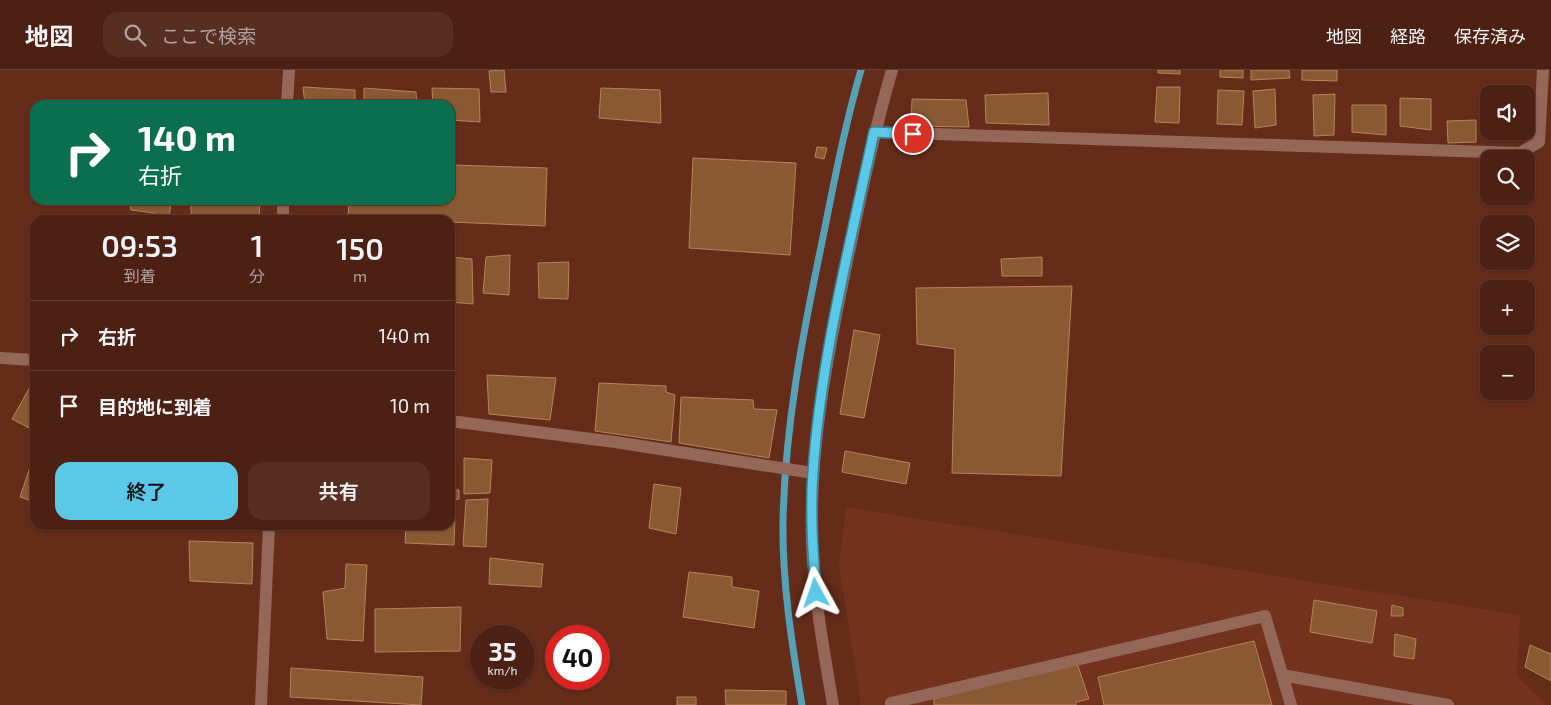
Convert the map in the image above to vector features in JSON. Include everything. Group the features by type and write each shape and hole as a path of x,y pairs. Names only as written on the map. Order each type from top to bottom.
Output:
{"street":[{"path":"287,100 289,70"},
{"path":"833,705 822,639 812,543 813,473 824,372 874,132 892,70"},
{"path":"874,132 1520,153 1539,142 1544,70"},
{"path":"0,358 30,360"},
{"path":"455,423 615,442 813,473"},
{"path":"261,705 270,530"},
{"path":"891,705 891,703 1265,616 1291,705"},
{"path":"1282,675 1448,705"}],"shaded area":[{"path":"846,507 1520,615 1517,676 1547,705 861,705 839,565"}],"building":[{"path":"504,70 506,92 491,92 489,71"},
{"path":"1158,70 1180,70 1180,74 1158,73"},
{"path":"1220,70 1243,70 1243,78 1220,77"},
{"path":"1251,70 1289,70 1290,78 1251,80"},
{"path":"1302,70 1337,70 1337,81 1302,80"},
{"path":"303,87 355,90 355,100 304,100"},
{"path":"1157,87 1180,87 1179,123 1155,122"},
{"path":"364,88 416,92 417,100 364,100"},
{"path":"432,88 479,89 480,122 455,120 455,100 433,100"},
{"path":"601,88 660,90 661,123 599,118"},
{"path":"1275,89 1276,125 1255,128 1253,91"},
{"path":"1218,90 1244,91 1242,125 1217,124"},
{"path":"1048,93 1049,125 986,123 985,95"},
{"path":"1335,94 1334,135 1314,136 1313,95"},
{"path":"1400,98 1431,99 1431,130 1400,126"},
{"path":"912,99 966,100 969,127 911,126"},
{"path":"1352,105 1386,105 1386,135 1352,132"},
{"path":"1476,120 1476,142 1448,143 1447,121"},
{"path":"817,147 827,148 824,159 815,157"},
{"path":"693,158 796,163 790,255 689,248"},
{"path":"455,165 547,168 545,226 455,222 455,215 348,215 349,205 455,205"},
{"path":"130,205 170,205 169,215 154,215 154,213 131,210"},
{"path":"190,205 260,205 259,215 192,215"},
{"path":"510,255 509,295 483,293 486,257"},
{"path":"455,257 472,259 473,304 455,302"},
{"path":"1042,257 1042,276 1002,276 1001,259"},
{"path":"569,262 568,299 539,298 538,263"},
{"path":"1072,286 1061,476 952,473 955,349 917,344 916,288"},
{"path":"854,330 880,335 864,418 840,414"},
{"path":"487,375 556,378 550,420 489,414"},
{"path":"599,383 666,386 666,392 675,395 671,442 595,431"},
{"path":"30,387 30,428 12,419"},
{"path":"681,397 753,400 754,409 777,410 769,458 679,443"},
{"path":"845,451 910,463 906,484 842,472"},
{"path":"464,458 492,460 490,493 464,494"},
{"path":"30,467 30,500 20,497"},
{"path":"654,484 681,488 676,534 649,528"},
{"path":"455,490 459,490 459,499 455,499"},
{"path":"488,499 486,547 463,546 466,500"},
{"path":"406,530 454,530 454,545 405,543"},
{"path":"189,541 253,543 252,584 190,581"},
{"path":"490,558 543,564 541,587 489,584"},
{"path":"346,564 367,565 363,641 327,639 323,592 345,588"},
{"path":"689,572 732,577 732,587 759,591 754,628 683,617"},
{"path":"1314,600 1377,611 1372,643 1310,632"},
{"path":"1392,605 1403,608 1403,616 1391,616"},
{"path":"461,607 460,651 375,652 375,609"},
{"path":"1395,634 1416,639 1414,659 1394,656"},
{"path":"1254,641 1272,705 1104,705 1098,677"},
{"path":"1530,645 1551,654 1551,681 1525,667"},
{"path":"1077,663 1089,699 1076,702 1076,705 934,705 934,699"},
{"path":"291,668 423,677 421,705 290,697"},
{"path":"725,690 786,691 786,705 726,705"},
{"path":"677,697 696,697 696,705 677,705"}],"waterway":[{"path":"802,705 791,636 784,567 783,521 787,452 807,315 839,158 861,70"}],"route":[{"path":"816,593 812,543 813,473 824,372 874,132 913,134"}]}
